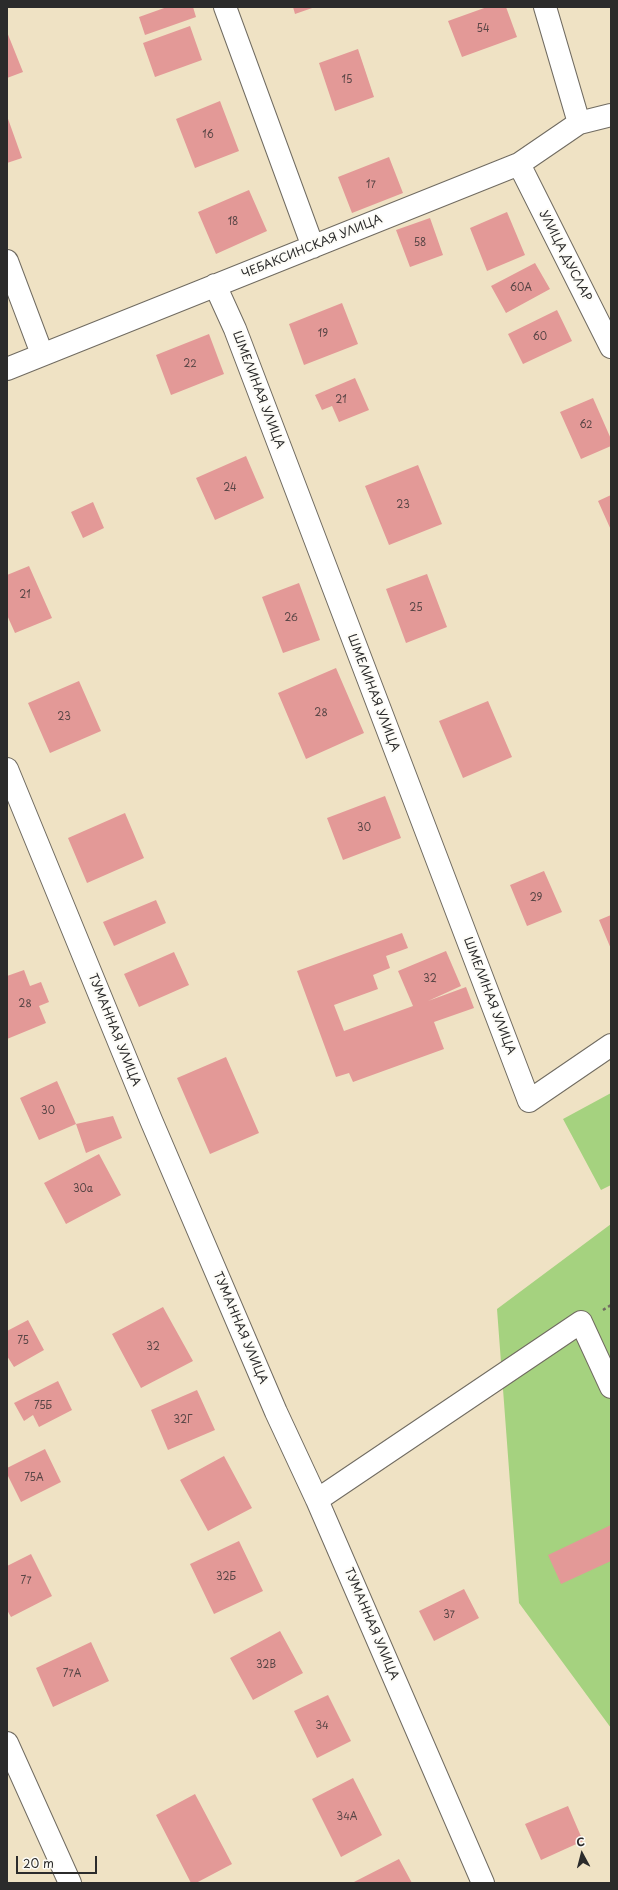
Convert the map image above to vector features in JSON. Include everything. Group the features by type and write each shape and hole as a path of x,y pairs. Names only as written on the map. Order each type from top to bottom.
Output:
{"street":[{"path":"225,7 313,247"},
{"path":"546,7 579,123"},
{"name":"ЧЕБАКСИНСКАЯ УЛИЦА","path":"7,369 519,164 579,123 611,115"},
{"name":"УЛИЦА ДУСЛАР","path":"519,164 611,347"},
{"path":"7,261 42,354"},
{"name":"ШМЕЛИНАЯ УЛИЦА","path":"216,286 235,329 529,1101 611,1045"},
{"name":"ТУМАННАЯ УЛИЦА","path":"7,769 151,1120 272,1405 317,1500 483,1883"},
{"path":"317,1500 581,1322 611,1387"},
{"path":"7,1743 70,1883"}],"green space":[{"path":"611,1093 611,1185 601,1190 563,1119"},
{"path":"611,1224 611,1728 519,1603 497,1309"}],"building":[{"path":"167,7 193,7 196,17 145,35 139,17"},
{"path":"293,7 315,7 295,14"},
{"path":"487,7 506,7 517,37 462,57 448,21"},
{"path":"190,26 202,60 155,77 143,43"},
{"path":"7,32 23,72 7,78"},
{"path":"358,49 374,97 335,111 319,63"},
{"path":"220,101 239,151 195,168 176,119"},
{"path":"7,116 22,158 7,163"},
{"path":"389,157 403,193 352,213 338,177"},
{"path":"249,190 267,231 216,254 198,212"},
{"path":"507,212 525,255 487,271 470,228"},
{"path":"430,218 443,255 410,267 396,230"},
{"path":"535,263 550,289 506,313 491,286"},
{"path":"342,303 358,344 304,365 289,324"},
{"path":"557,310 572,341 523,364 508,334"},
{"path":"209,334 224,374 171,395 156,355"},
{"path":"355,378 369,410 339,422 332,406 322,410 315,395"},
{"path":"593,398 611,439 611,446 581,459 560,412"},
{"path":"246,456 264,498 215,520 196,478"},
{"path":"418,465 442,524 389,545 365,486"},
{"path":"611,495 611,530 598,501"},
{"path":"93,502 104,528 83,538 71,512"},
{"path":"29,566 52,618 15,633 7,615 7,575"},
{"path":"427,574 447,627 406,643 386,589"},
{"path":"299,583 320,640 283,653 262,597"},
{"path":"336,668 364,733 306,759 278,693"},
{"path":"79,681 101,731 50,753 28,703"},
{"path":"488,701 512,757 463,778 439,721"},
{"path":"385,796 401,838 343,860 327,818"},
{"path":"125,813 144,858 87,883 68,838"},
{"path":"544,871 562,912 527,926 510,885"},
{"path":"156,900 166,923 114,946 103,922"},
{"path":"611,915 611,949 599,920"},
{"path":"402,933 408,948 386,956 390,968 373,975 378,989 334,1005 344,1031 413,1006 398,971 446,951 461,986 428,1001 466,987 474,1008 434,1022 444,1049 353,1082 349,1073 336,1077 297,971"},
{"path":"174,952 189,985 139,1007 124,974"},
{"path":"24,970 30,986 41,982 49,1002 39,1006 46,1023 7,1039 7,976"},
{"path":"226,1057 259,1133 210,1154 177,1078"},
{"path":"57,1081 76,1124 39,1140 20,1098"},
{"path":"113,1116 122,1138 86,1153 76,1124"},
{"path":"99,1154 121,1195 66,1224 44,1183"},
{"path":"163,1307 193,1361 141,1388 112,1334"},
{"path":"28,1320 44,1350 14,1367 7,1356 7,1331"},
{"path":"58,1381 72,1410 39,1427 33,1415 24,1421 14,1403"},
{"path":"197,1390 215,1430 168,1450 151,1410"},
{"path":"45,1449 61,1482 21,1502 7,1474 7,1468"},
{"path":"224,1456 252,1508 208,1531 180,1480"},
{"path":"611,1525 611,1561 561,1584 548,1555"},
{"path":"239,1541 263,1591 214,1614 190,1564"},
{"path":"31,1554 52,1596 11,1617 7,1610 7,1566"},
{"path":"464,1589 479,1618 434,1641 419,1611"},
{"path":"280,1631 303,1673 253,1700 230,1658"},
{"path":"91,1642 109,1681 53,1707 36,1668"},
{"path":"328,1695 351,1741 317,1758 294,1711"},
{"path":"353,1778 382,1835 341,1857 312,1799"},
{"path":"195,1794 232,1864 196,1883 191,1883 156,1815"},
{"path":"568,1806 583,1841 541,1860 525,1824"},
{"path":"399,1859 412,1883 352,1883"}]}
